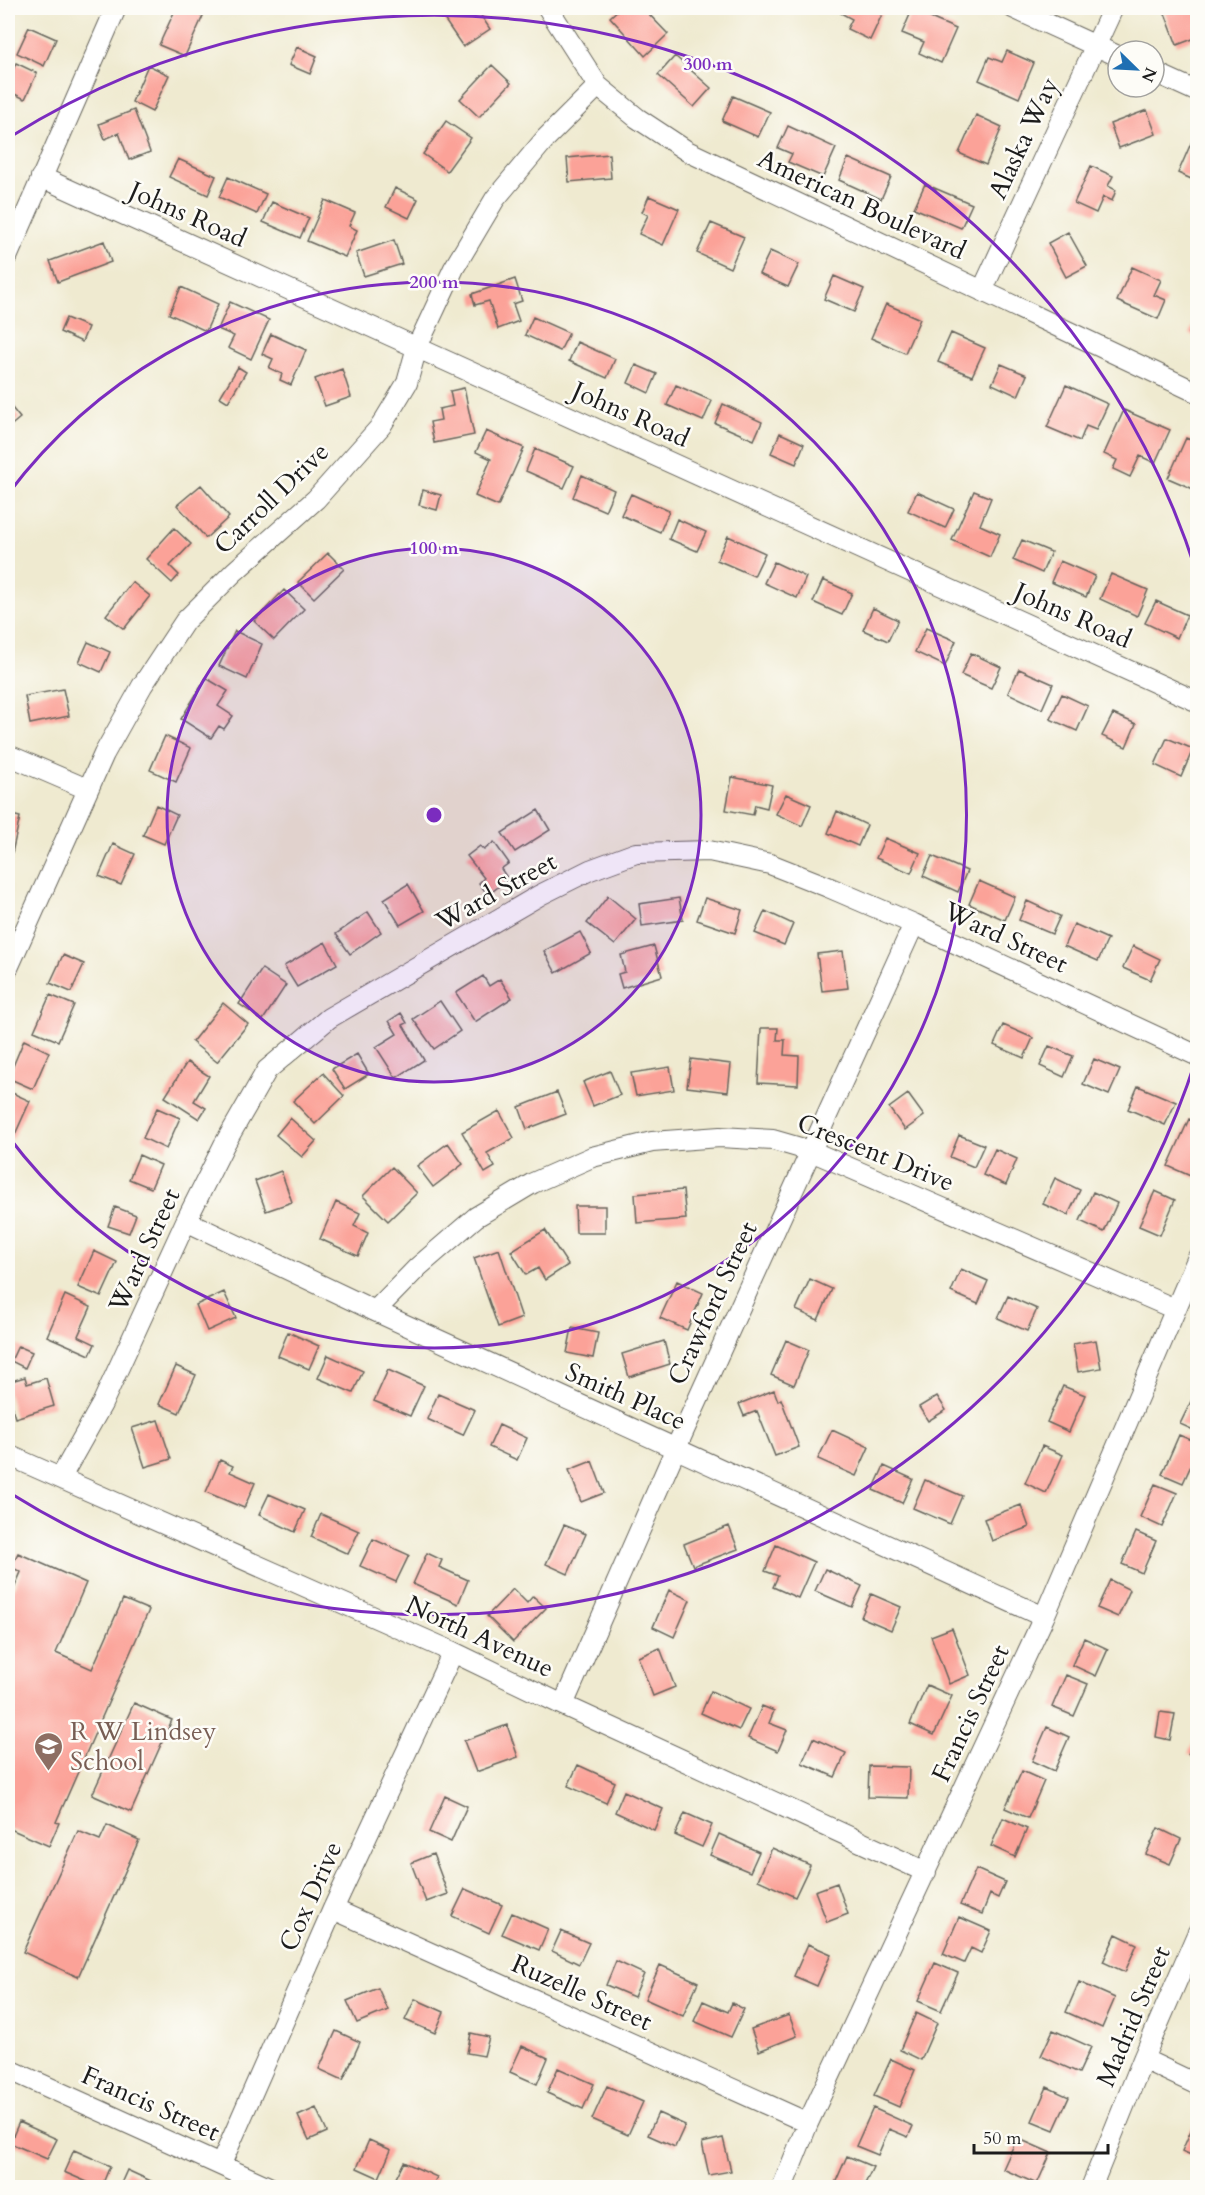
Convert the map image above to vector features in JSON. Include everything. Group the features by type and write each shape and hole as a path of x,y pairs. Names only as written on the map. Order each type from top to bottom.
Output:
{"street":[{"path":"8,255 116,8"},
{"name":"American Boulevard","path":"548,8 598,86 637,118 687,151 1197,393"},
{"path":"1013,8 1106,51"},
{"name":"Alaska Way","path":"982,291 1113,8"},
{"path":"1166,78 1197,92"},
{"name":"Carroll Drive","path":"8,968 104,754 142,686 185,621 234,572 316,499 381,426 407,383 417,347 454,268 495,199 546,138 598,86"},
{"name":"Johns Road","path":"41,177 1197,702"},
{"path":"8,755 87,789"},
{"name":"Ward Street","path":"61,1478 102,1404 224,1144 267,1070 329,1018 540,895 590,870 636,853 709,851 770,864 914,924 1197,1056"},
{"name":"Crawford Street","path":"562,1705 914,924"},
{"name":"Crescent Drive","path":"375,1311 417,1267 476,1217 533,1183 592,1157 652,1142 720,1137 773,1140 811,1151 1175,1309"},
{"name":"Smith Place","path":"186,1221 375,1311 1044,1617"},
{"name":"Francis Street","path":"782,2187 808,2123 1044,1617 1197,1257"},
{"name":"North Avenue","path":"8,1455 453,1652 562,1705 926,1872"},
{"name":"Cox Drive","path":"221,2164 333,1909 453,1652"},
{"name":"Ruzelle Street","path":"333,1909 808,2123"},
{"name":"Madrid Street","path":"1091,2187 1197,1932"},
{"path":"1143,2059 1197,2085"},
{"name":"Francis Street","path":"8,2069 271,2187"}],"building":[{"path":"176,8 185,8 203,16 185,56 159,45"},
{"path":"461,8 476,8 490,29 463,47 444,19"},
{"path":"620,8 643,8 668,34 645,56 610,17"},
{"path":"839,8 885,8 870,40 847,29 852,19 837,11"},
{"path":"1163,8 1198,8 1198,37 1177,45"},
{"path":"912,10 956,29 941,63 919,53 924,42 902,33"},
{"path":"29,27 56,39 44,66 17,53"},
{"path":"297,47 317,56 310,74 289,65"},
{"path":"1007,51 1034,63 1019,98 979,80 989,57 1002,62"},
{"path":"675,56 711,88 694,107 658,75"},
{"path":"16,63 37,73 25,99 8,91 8,82"},
{"path":"148,65 169,75 152,112 132,102"},
{"path":"492,65 511,83 479,117 460,99"},
{"path":"733,96 770,112 758,137 722,121"},
{"path":"134,110 150,152 129,160 119,133 105,139 99,124"},
{"path":"1147,110 1156,134 1119,148 1110,124"},
{"path":"976,115 1002,127 986,165 959,153"},
{"path":"446,121 471,138 447,171 423,154"},
{"path":"788,126 836,148 823,177 788,162 792,154 778,148"},
{"path":"1192,141 1198,143 1198,182 1178,173"},
{"path":"609,154 611,178 569,182 567,158"},
{"path":"848,158 891,177 881,199 839,180"},
{"path":"178,159 216,176 208,195 169,177"},
{"path":"1091,166 1113,176 1108,186 1116,190 1112,201 1103,197 1096,213 1074,203"},
{"path":"228,177 266,194 257,214 219,197"},
{"path":"925,184 972,204 961,228 914,208"},
{"path":"395,188 418,199 409,218 386,207"},
{"path":"649,196 679,209 663,245 639,234 648,215 642,212"},
{"path":"325,200 355,213 349,226 357,230 345,257 307,241"},
{"path":"272,202 309,218 300,238 263,222"},
{"path":"711,223 744,237 730,268 697,253"},
{"path":"1068,232 1087,266 1066,277 1048,243"},
{"path":"394,240 402,264 364,276 356,253"},
{"path":"104,241 111,262 58,282 50,261"},
{"path":"770,251 799,264 788,287 759,274"},
{"path":"1132,267 1161,280 1154,295 1166,300 1158,319 1117,301"},
{"path":"834,276 864,289 854,312 824,299"},
{"path":"515,279 522,301 513,304 519,321 498,329 489,301 475,305 472,294"},
{"path":"181,287 218,304 206,331 169,314"},
{"path":"230,302 269,320 251,359 228,348 234,336 218,329"},
{"path":"886,304 920,319 905,353 871,338"},
{"path":"1198,314 1198,338 1189,334"},
{"path":"533,317 569,333 560,351 525,335"},
{"path":"66,318 88,327 82,342 60,332"},
{"path":"951,333 985,348 972,376 938,362"},
{"path":"271,334 306,350 291,385 280,380 282,374 269,368 273,359 262,354"},
{"path":"577,342 615,359 607,378 569,361"},
{"path":"1001,364 1027,375 1018,396 992,384"},
{"path":"636,365 657,374 649,393 628,383"},
{"path":"238,367 246,372 228,402 220,397"},
{"path":"342,369 351,397 325,406 315,379"},
{"path":"676,385 712,401 703,421 667,405"},
{"path":"1066,385 1108,404 1096,430 1086,426 1080,441 1047,427"},
{"path":"464,388 474,435 434,443 430,422 441,420 439,409 453,406 450,391"},
{"path":"8,403 20,418 8,428"},
{"path":"723,404 762,422 754,440 715,423"},
{"path":"1124,410 1170,430 1155,463 1140,456 1130,477 1113,469 1117,460 1104,454"},
{"path":"486,431 524,448 498,506 475,496 491,459 476,452"},
{"path":"780,433 804,444 796,464 771,453"},
{"path":"1186,438 1198,443 1198,491 1168,478"},
{"path":"535,449 574,466 564,488 526,471"},
{"path":"582,475 614,490 605,511 573,497"},
{"path":"201,485 229,517 206,538 177,505"},
{"path":"423,490 441,495 437,510 419,505"},
{"path":"974,491 991,498 980,525 1000,534 990,557 952,540"},
{"path":"917,492 954,509 945,528 908,511"},
{"path":"631,494 669,511 660,532 621,515"},
{"path":"677,519 706,532 697,551 669,539"},
{"path":"174,528 191,544 170,566 179,575 172,583 146,559"},
{"path":"728,536 765,553 754,576 717,560"},
{"path":"1022,540 1051,552 1042,573 1013,560"},
{"path":"328,553 344,569 314,598 298,582"},
{"path":"1060,561 1095,576 1086,597 1051,582"},
{"path":"774,562 806,577 797,598 764,583"},
{"path":"1111,574 1148,590 1137,616 1100,599"},
{"path":"823,580 852,593 842,615 813,602"},
{"path":"132,582 150,596 124,629 106,615"},
{"path":"284,590 304,609 274,640 254,621"},
{"path":"1156,601 1187,615 1177,638 1145,623"},
{"path":"873,608 898,620 888,641 863,630"},
{"path":"926,628 956,641 945,666 915,652"},
{"path":"235,631 262,644 247,679 219,666"},
{"path":"88,642 110,652 101,672 79,662"},
{"path":"971,653 1001,667 991,688 961,675"},
{"path":"1019,669 1053,684 1042,709 1008,693"},
{"path":"206,678 228,691 218,706 233,716 224,729 219,726 211,738 181,719"},
{"path":"63,689 69,716 30,724 25,696"},
{"path":"1062,694 1088,706 1077,731 1050,719"},
{"path":"1113,714 1136,724 1126,747 1102,736"},
{"path":"165,736 191,748 176,782 150,770"},
{"path":"1167,738 1193,749 1181,777 1155,765"},
{"path":"732,777 772,785 767,808 755,805 753,815 726,810"},
{"path":"786,794 811,805 802,826 776,814"},
{"path":"156,805 177,815 164,844 143,835"},
{"path":"538,810 550,830 515,852 502,833"},
{"path":"837,811 867,825 858,846 828,833"},
{"path":"8,814 20,817 12,853 8,852"},
{"path":"885,838 920,853 911,873 876,858"},
{"path":"494,842 509,863 501,869 508,879 488,895 479,883 484,878 467,856 480,846 484,850"},
{"path":"113,844 135,854 121,885 99,876"},
{"path":"932,856 967,871 958,892 923,876"},
{"path":"979,881 1015,897 1005,920 969,904"},
{"path":"408,884 424,911 400,925 384,899"},
{"path":"608,896 636,919 615,945 587,923"},
{"path":"679,898 683,920 642,926 639,904"},
{"path":"705,898 742,910 735,933 697,920"},
{"path":"1027,901 1060,916 1052,934 1019,920"},
{"path":"765,911 793,924 784,945 755,933"},
{"path":"368,912 381,932 350,954 336,934"},
{"path":"1074,924 1108,939 1098,961 1064,946"},
{"path":"580,932 591,953 556,973 544,951"},
{"path":"325,942 337,964 297,987 284,966"},
{"path":"654,946 662,976 622,988 618,974 625,972 621,955"},
{"path":"1133,946 1160,959 1150,980 1123,968"},
{"path":"843,951 848,988 822,991 817,954"},
{"path":"63,955 84,964 71,992 50,983"},
{"path":"262,969 286,985 263,1020 239,1004"},
{"path":"483,976 489,986 500,979 512,998 475,1022 456,993"},
{"path":"50,995 74,1005 58,1041 34,1031"},
{"path":"440,1001 460,1031 434,1049 413,1019"},
{"path":"223,1003 248,1024 217,1062 192,1042"},
{"path":"401,1013 407,1023 403,1025 424,1060 396,1078 376,1047 397,1034 389,1021"},
{"path":"1003,1025 1033,1038 1024,1058 994,1045"},
{"path":"761,1028 778,1028 777,1040 785,1040 784,1055 799,1056 798,1085 758,1083"},
{"path":"24,1040 49,1052 33,1089 8,1078"},
{"path":"1049,1046 1073,1056 1064,1077 1040,1066"},
{"path":"357,1054 369,1074 345,1089 332,1069"},
{"path":"691,1059 731,1064 728,1092 687,1087"},
{"path":"1094,1059 1120,1070 1109,1095 1083,1084"},
{"path":"187,1062 209,1076 194,1101 206,1108 199,1119 165,1097"},
{"path":"670,1067 674,1090 636,1096 631,1073"},
{"path":"610,1071 620,1095 593,1106 583,1082"},
{"path":"323,1073 344,1096 315,1124 293,1101"},
{"path":"1138,1086 1176,1102 1165,1125 1128,1109"},
{"path":"8,1091 30,1101 13,1139 8,1136"},
{"path":"557,1092 566,1114 527,1129 519,1107"},
{"path":"908,1094 924,1116 905,1130 889,1108"},
{"path":"157,1108 180,1118 166,1149 143,1138"},
{"path":"499,1111 514,1138 487,1153 495,1167 485,1173 462,1132"},
{"path":"290,1118 316,1141 302,1157 276,1135"},
{"path":"1189,1119 1198,1123 1198,1171 1195,1178 1168,1166"},
{"path":"959,1135 984,1145 974,1167 950,1157"},
{"path":"448,1143 463,1164 433,1187 417,1166"},
{"path":"995,1149 1017,1159 1006,1185 983,1175"},
{"path":"139,1155 161,1165 151,1188 129,1179"},
{"path":"392,1167 417,1193 388,1221 363,1196"},
{"path":"281,1171 292,1202 266,1211 255,1181"},
{"path":"1055,1178 1080,1190 1068,1215 1043,1204"},
{"path":"683,1190 686,1219 637,1223 635,1194"},
{"path":"1155,1191 1175,1200 1160,1235 1139,1226"},
{"path":"1093,1192 1117,1203 1104,1232 1080,1221"},
{"path":"336,1202 360,1213 354,1226 368,1233 358,1256 320,1239"},
{"path":"575,1206 605,1206 605,1233 576,1233"},
{"path":"115,1207 136,1215 129,1233 108,1226"},
{"path":"545,1230 568,1265 545,1280 538,1268 526,1275 511,1251"},
{"path":"499,1249 522,1318 498,1327 474,1258"},
{"path":"94,1251 117,1262 101,1297 78,1287"},
{"path":"961,1269 988,1281 978,1304 951,1292"},
{"path":"810,1279 832,1289 818,1320 796,1310"},
{"path":"677,1281 703,1293 687,1330 660,1318"},
{"path":"224,1292 236,1318 207,1331 196,1305"},
{"path":"65,1295 91,1307 78,1336 95,1344 90,1355 47,1336"},
{"path":"1008,1296 1037,1309 1027,1331 998,1318"},
{"path":"572,1328 598,1333 593,1358 567,1353"},
{"path":"288,1332 319,1346 309,1369 278,1356"},
{"path":"786,1340 809,1350 794,1385 771,1375"},
{"path":"1096,1340 1101,1368 1078,1372 1073,1344"},
{"path":"664,1341 670,1364 629,1377 622,1354"},
{"path":"18,1346 32,1352 25,1368 11,1361"},
{"path":"328,1355 363,1371 353,1393 318,1378"},
{"path":"176,1366 196,1375 179,1413 159,1404"},
{"path":"388,1370 424,1386 410,1416 374,1401"},
{"path":"25,1377 27,1384 46,1378 54,1406 15,1418 8,1393 8,1382"},
{"path":"1063,1386 1085,1395 1069,1432 1047,1422"},
{"path":"1198,1387 1198,1432 1180,1424"},
{"path":"774,1390 778,1401 781,1399 799,1447 775,1456 757,1411 744,1416 739,1404"},
{"path":"438,1394 475,1410 463,1435 427,1419"},
{"path":"937,1396 946,1410 928,1421 919,1407"},
{"path":"158,1420 171,1459 145,1467 132,1428"},
{"path":"499,1425 527,1438 517,1460 489,1447"},
{"path":"832,1430 869,1447 856,1476 818,1459"},
{"path":"1179,1435 1198,1443 1198,1460 1194,1459 1183,1483 1162,1474"},
{"path":"1042,1446 1063,1455 1046,1493 1025,1483"},
{"path":"220,1460 233,1466 230,1472 255,1483 244,1508 206,1492"},
{"path":"592,1461 604,1493 581,1502 569,1470"},
{"path":"884,1466 913,1479 902,1503 873,1490"},
{"path":"925,1480 962,1496 950,1524 913,1508"},
{"path":"1155,1484 1177,1493 1162,1527 1140,1517"},
{"path":"269,1494 305,1510 295,1532 259,1515"},
{"path":"1021,1505 1029,1527 992,1541 984,1519"},
{"path":"321,1514 359,1531 348,1554 311,1537"},
{"path":"564,1525 586,1534 568,1574 546,1564"},
{"path":"729,1526 738,1549 693,1566 684,1544"},
{"path":"1136,1532 1156,1541 1142,1573 1122,1564"},
{"path":"373,1539 409,1555 396,1582 360,1566"},
{"path":"776,1545 814,1562 798,1598 773,1587 778,1576 765,1571"},
{"path":"18,1553 86,1583 56,1653 92,1669 123,1599 149,1610 56,1822 59,1823 49,1846 8,1828 8,1656 12,1646 8,1644 8,1603 21,1572 11,1567"},
{"path":"427,1553 442,1560 439,1567 468,1580 458,1604 413,1584"},
{"path":"825,1569 862,1586 852,1607 815,1591"},
{"path":"1110,1580 1130,1590 1118,1617 1097,1608"},
{"path":"513,1589 527,1603 533,1596 546,1608 513,1642 487,1616"},
{"path":"669,1590 690,1600 674,1637 653,1627"},
{"path":"871,1594 901,1607 891,1630 861,1617"},
{"path":"952,1628 970,1675 949,1684 931,1636"},
{"path":"1084,1638 1108,1649 1096,1676 1072,1665"},
{"path":"660,1648 675,1687 653,1696 638,1657"},
{"path":"1066,1675 1088,1684 1074,1716 1052,1707"},
{"path":"927,1685 952,1696 934,1735 910,1724"},
{"path":"711,1691 749,1709 739,1730 701,1713"},
{"path":"134,1703 172,1720 131,1812 92,1795"},
{"path":"762,1706 774,1711 769,1723 787,1730 778,1751 748,1738"},
{"path":"1160,1712 1175,1714 1170,1740 1156,1737"},
{"path":"507,1725 518,1757 476,1772 464,1741"},
{"path":"1047,1727 1069,1737 1054,1771 1032,1761"},
{"path":"1198,1732 1198,1758 1188,1754"},
{"path":"813,1738 846,1753 835,1777 802,1763"},
{"path":"578,1765 615,1782 606,1803 568,1786"},
{"path":"869,1766 909,1767 908,1798 868,1797"},
{"path":"1022,1771 1044,1781 1028,1818 1005,1808"},
{"path":"624,1791 663,1809 654,1830 615,1812"},
{"path":"445,1796 467,1806 451,1842 429,1832"},
{"path":"685,1813 712,1825 702,1847 675,1835"},
{"path":"1003,1818 1027,1829 1015,1857 991,1846"},
{"path":"107,1825 139,1840 78,1977 23,1952 78,1831 100,1840"},
{"path":"1158,1828 1181,1839 1170,1864 1146,1854"},
{"path":"719,1834 759,1852 750,1872 710,1855"},
{"path":"772,1848 810,1865 795,1897 758,1880"},
{"path":"433,1854 448,1894 426,1902 411,1863"},
{"path":"976,1869 1005,1882 998,1898 990,1894 982,1914 960,1905"},
{"path":"837,1883 848,1914 827,1922 815,1891"},
{"path":"465,1889 502,1905 489,1933 452,1916"},
{"path":"512,1913 548,1929 539,1950 502,1934"},
{"path":"959,1917 991,1931 981,1953 971,1948 964,1963 943,1954"},
{"path":"561,1931 589,1943 579,1964 552,1951"},
{"path":"1116,1934 1137,1944 1125,1972 1103,1962"},
{"path":"808,1944 831,1954 817,1986 794,1976"},
{"path":"616,1961 644,1974 634,1997 606,1985"},
{"path":"935,1963 958,1973 941,2011 918,2001"},
{"path":"660,1965 698,1982 683,2016 645,1999"},
{"path":"1079,1982 1115,1998 1102,2028 1066,2012"},
{"path":"378,1988 388,2010 357,2023 347,2001"},
{"path":"415,1999 444,2012 435,2033 405,2020"},
{"path":"703,2001 728,2012 732,2003 744,2009 731,2037 694,2021"},
{"path":"916,2013 937,2023 921,2060 900,2050"},
{"path":"789,2015 797,2036 759,2051 751,2029"},
{"path":"1053,2030 1091,2047 1079,2073 1041,2056"},
{"path":"336,2031 360,2042 343,2080 319,2069"},
{"path":"471,2033 489,2037 484,2056 467,2053"},
{"path":"522,2046 548,2058 537,2084 510,2072"},
{"path":"891,2059 915,2070 899,2107 874,2096"},
{"path":"558,2068 594,2084 583,2109 547,2093"},
{"path":"607,2086 643,2102 628,2135 592,2119"},
{"path":"1047,2087 1069,2097 1054,2130 1032,2121"},
{"path":"316,2108 327,2132 309,2140 298,2116"},
{"path":"873,2108 913,2126 908,2137 889,2129 878,2155 856,2146"},
{"path":"658,2113 685,2125 675,2147 648,2135"},
{"path":"19,2122 57,2139 47,2159 10,2143"},
{"path":"1192,2128 1198,2131 1198,2158 1182,2151"},
{"path":"723,2138 731,2171 709,2175 702,2143"},
{"path":"1017,2138 1051,2153 1037,2184 1003,2169"},
{"path":"369,2140 391,2150 379,2178 357,2168"},
{"path":"74,2150 110,2166 101,2188 64,2172"},
{"path":"847,2156 873,2167 863,2188 833,2188"},
{"path":"404,2162 437,2177 432,2188 401,2188 393,2184"},
{"path":"127,2170 166,2188 119,2188"}],"place":[{"name":"R W Lindsey School","path":"49,1772"}]}
